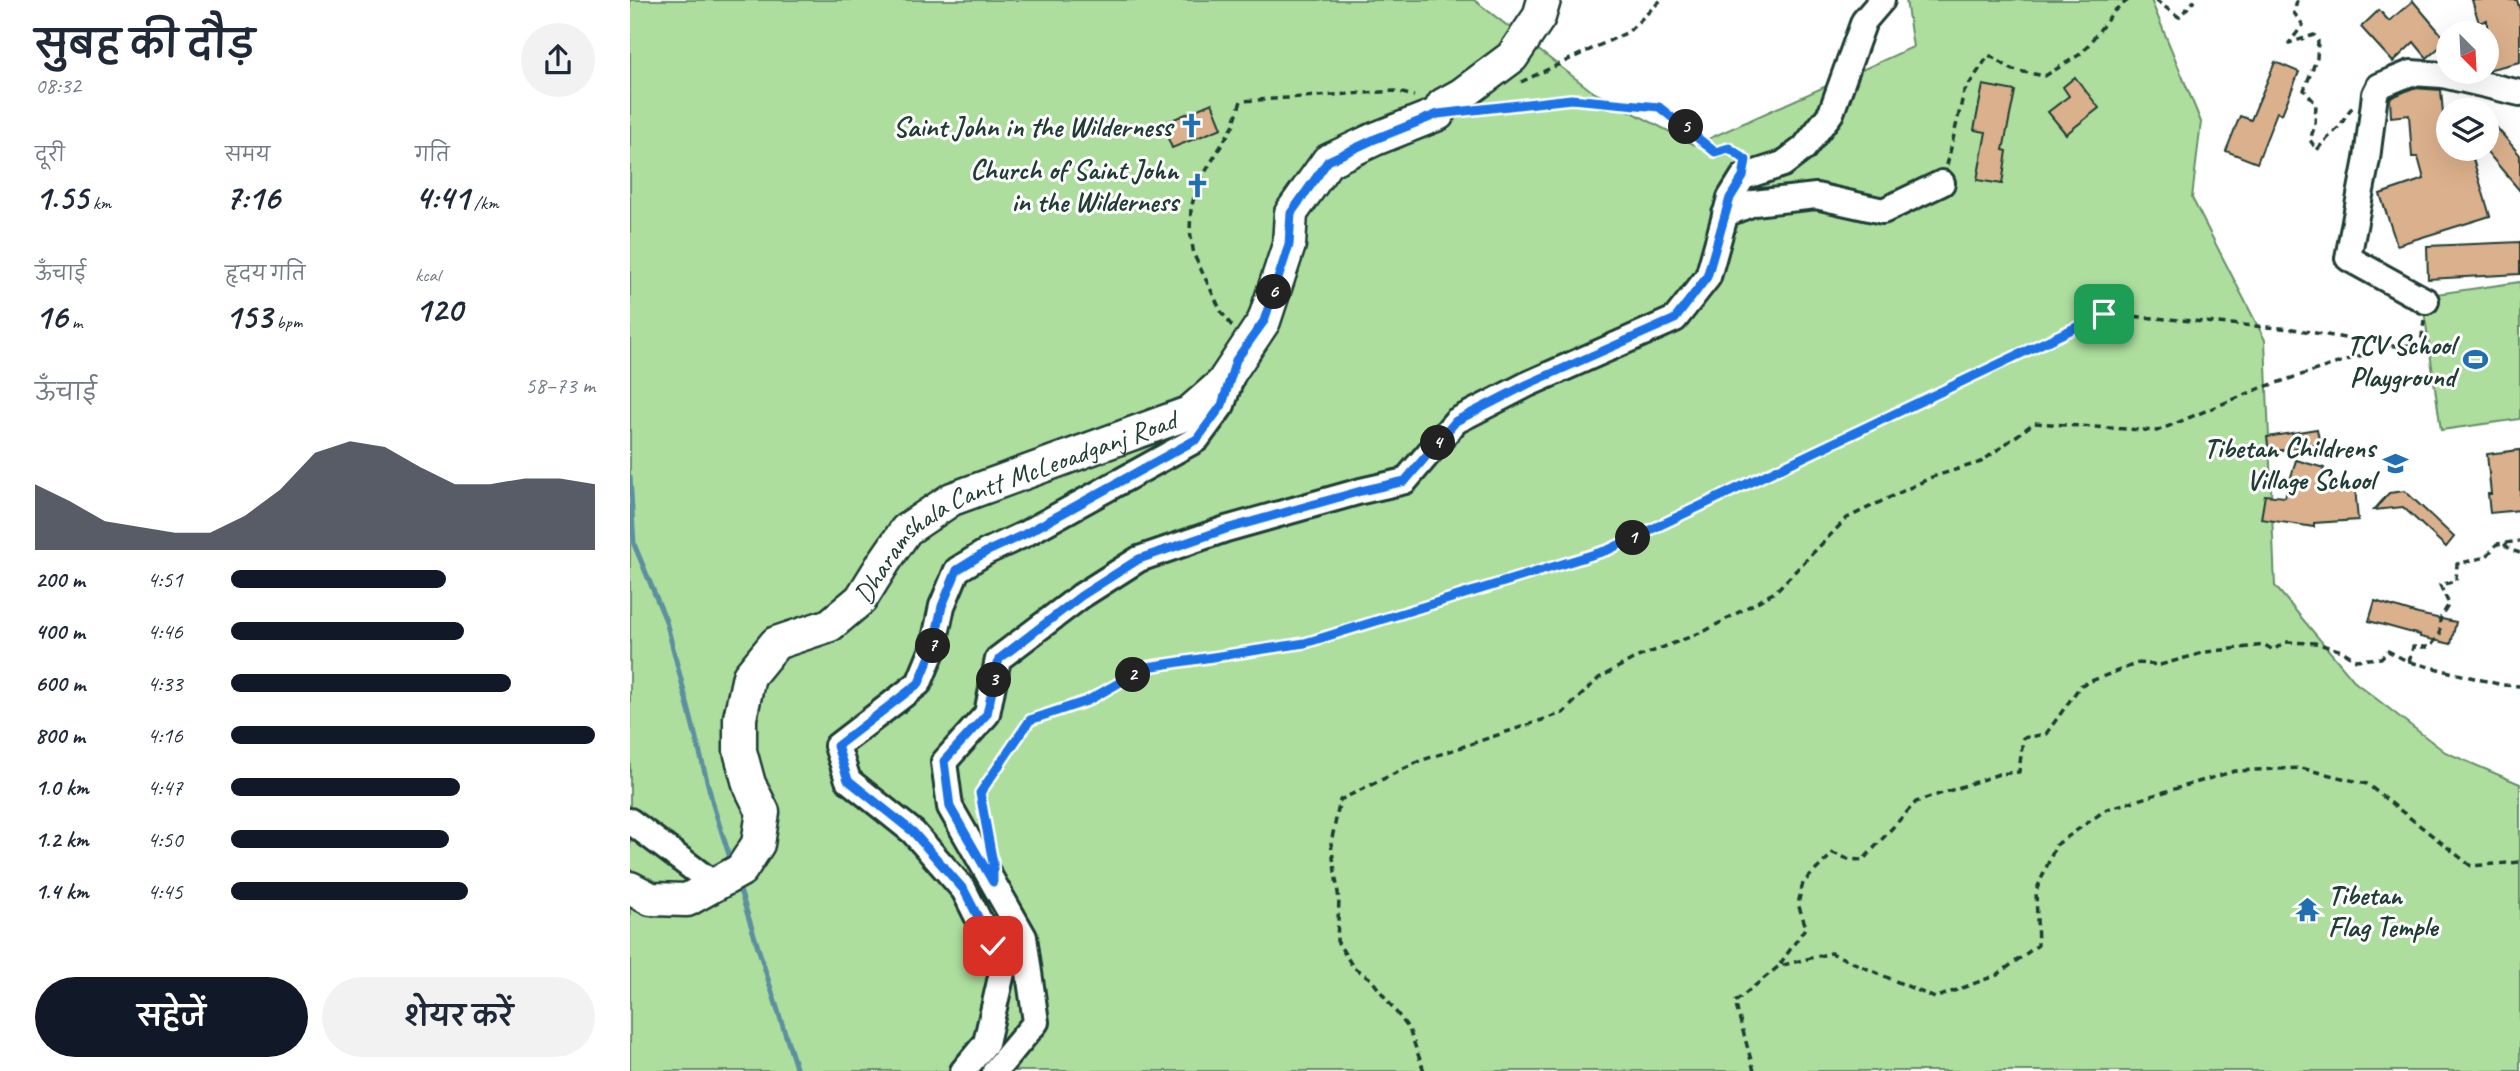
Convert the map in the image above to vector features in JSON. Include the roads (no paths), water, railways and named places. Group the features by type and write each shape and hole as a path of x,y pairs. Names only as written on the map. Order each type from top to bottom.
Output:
{"main road":[{"name":"Dharamshala Cantt McLeoadganj Road","path":"727,878 758,844 763,812 748,784 740,751 740,718 749,676 776,643 830,625 851,608 861,599 906,530 951,499 1189,413 1222,384 1264,321 1289,245 1291,213 1328,161 1438,114 1443,105 1512,57 1539,17 1544,0"},
{"path":"630,888 650,900 687,900 727,878"}],"street":[{"path":"995,1071 1036,1022 1024,937 950,807 944,761 987,714 999,659 1081,596 1139,559 1226,529 1405,481 1456,421 1528,384 1675,319 1707,277 1730,198 1743,177 1783,164 1804,148 1831,113 1864,21 1882,0"},
{"path":"2426,302 2348,258 2367,159 2375,94 2379,86 2411,73 2443,75 2520,93"},
{"path":"1726,214 1754,203 1816,196 1883,211 1942,183"},
{"path":"963,1071 986,1043 1003,968 964,890 913,832 848,780 837,746 919,683 933,649 942,606 957,570 1197,439 1222,405 1241,353"},
{"path":"630,821 727,878"}],"waterway":[{"path":"630,477 634,544 666,621 714,808 732,864"},
{"path":"738,884 797,1071"}],"place":[{"name":"Saint John in the Wilderness","path":"1192,126"},
{"name":"Church of Saint John in the Wilderness","path":"1198,185"},
{"name":"TCV School Playground","path":"2475,360"},
{"name":"Tibetan Childrens Village School","path":"2395,463"},
{"name":"Tibetan Flag Temple","path":"2308,910"}]}
